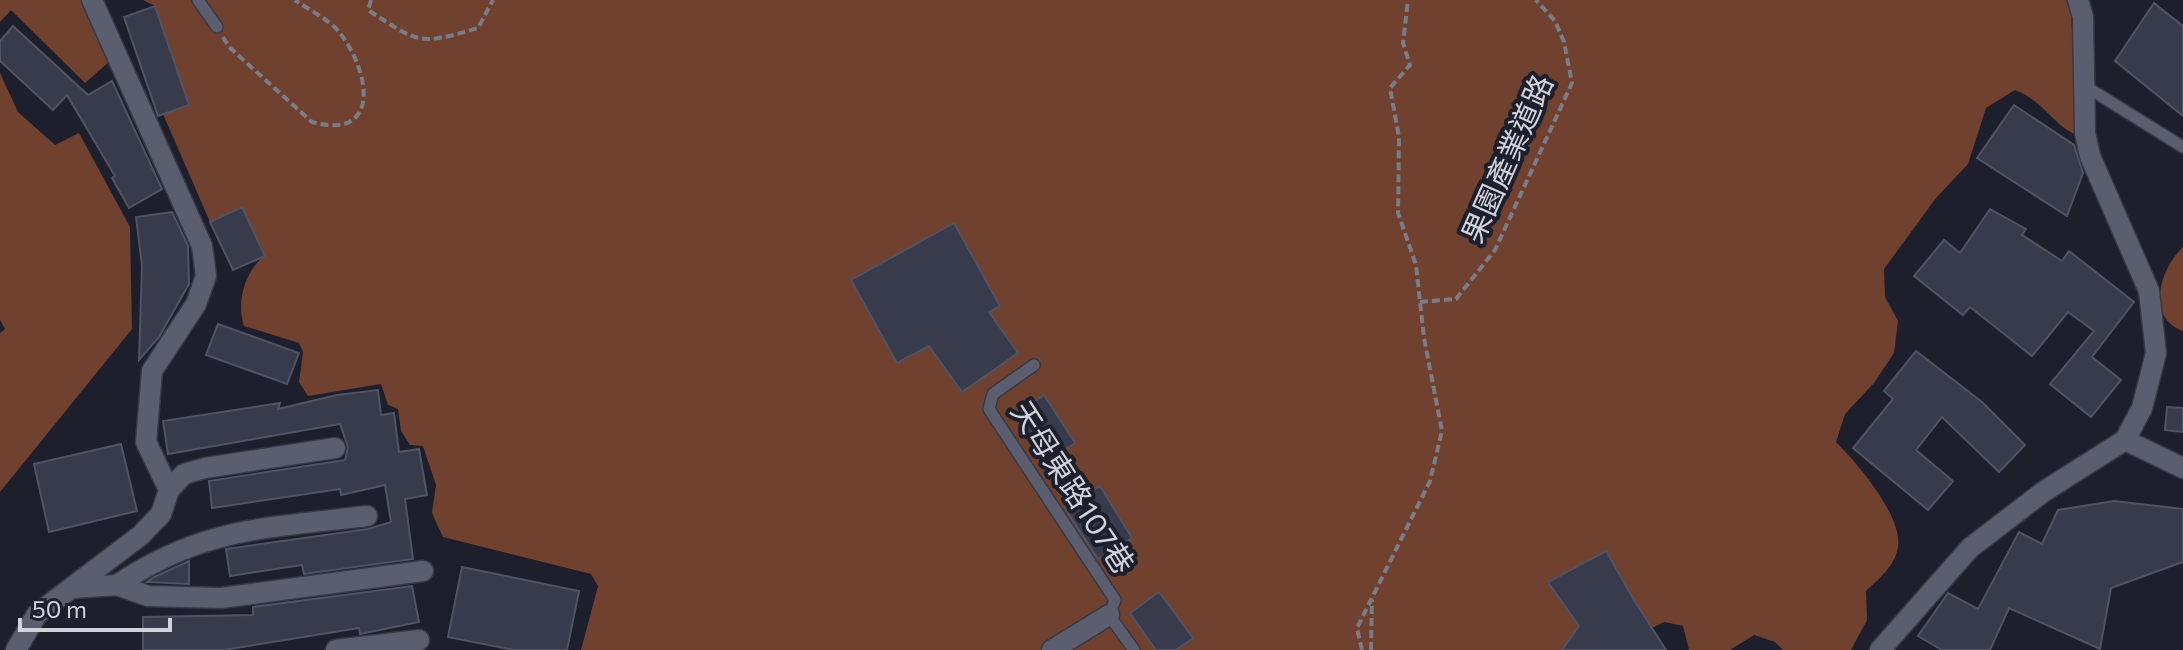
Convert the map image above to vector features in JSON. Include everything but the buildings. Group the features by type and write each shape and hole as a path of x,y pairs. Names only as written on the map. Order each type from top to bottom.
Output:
{"street":[{"path":"92,0 202,246 206,276 196,304 152,371 146,442 169,490"},
{"path":"1880,650 1970,548 2043,492 2125,440 2142,408 2156,353 2149,291 2090,156 2085,133 2083,17 2078,0"},
{"path":"2125,440 2183,468"},
{"path":"16,650 37,614 74,588 161,514 169,490 184,474 335,448"},
{"path":"117,585 147,564 221,534 367,516"},
{"path":"74,588 117,585 148,596 221,598 423,571"},
{"path":"1052,650 1109,615"},
{"path":"336,650 419,640"}],"lane":[{"path":"198,0 217,27"},
{"path":"2085,86 2183,147"},
{"name":"天母東路107巷","path":"1034,365 993,394 989,409 1115,600 1109,615 1134,650"}],"path":[{"path":"217,27 229,47 312,122 325,125 345,122 362,108 366,99 366,87 356,57 338,31 295,0"},
{"path":"371,0 368,10 415,40 446,37 478,28 493,0"},
{"path":"1362,650 1357,628 1430,481 1442,431 1416,265 1398,213 1399,137 1390,88 1410,65 1403,43 1408,0"},
{"name":"果園產業道路","path":"1420,302 1456,299 1495,250 1572,83 1559,31 1536,0"},
{"path":"1371,650 1372,598"}],"shaded area":[{"path":"0,0 91,0 118,54 85,83 11,10 0,22"},
{"path":"143,0 2070,0 2079,136 2062,126 2034,100 2015,90 1986,108 1968,164 1936,198 1884,269 1885,297 1898,321 1894,353 1874,383 1845,414 1836,442 1855,462 1886,505 1898,534 1898,547 1890,566 1866,591 1867,620 1851,650 1783,650 1775,642 1754,635 1730,650 1689,650 1683,626 1664,622 1652,628 1579,626 1562,650 581,650 598,586 591,574 443,537 432,513 436,485 423,446 410,445 401,431 398,409 388,405 381,384 308,396 299,382 303,352 299,343 244,326 241,306 244,287 252,270 265,255 242,207 210,222 163,114 189,105 155,6"},
{"path":"0,73 18,112 55,145 79,133 130,227 132,329 0,492 0,333 5,329 0,320"},
{"path":"2183,247 2183,331 2171,325 2164,315 2160,292 2168,267"}]}
